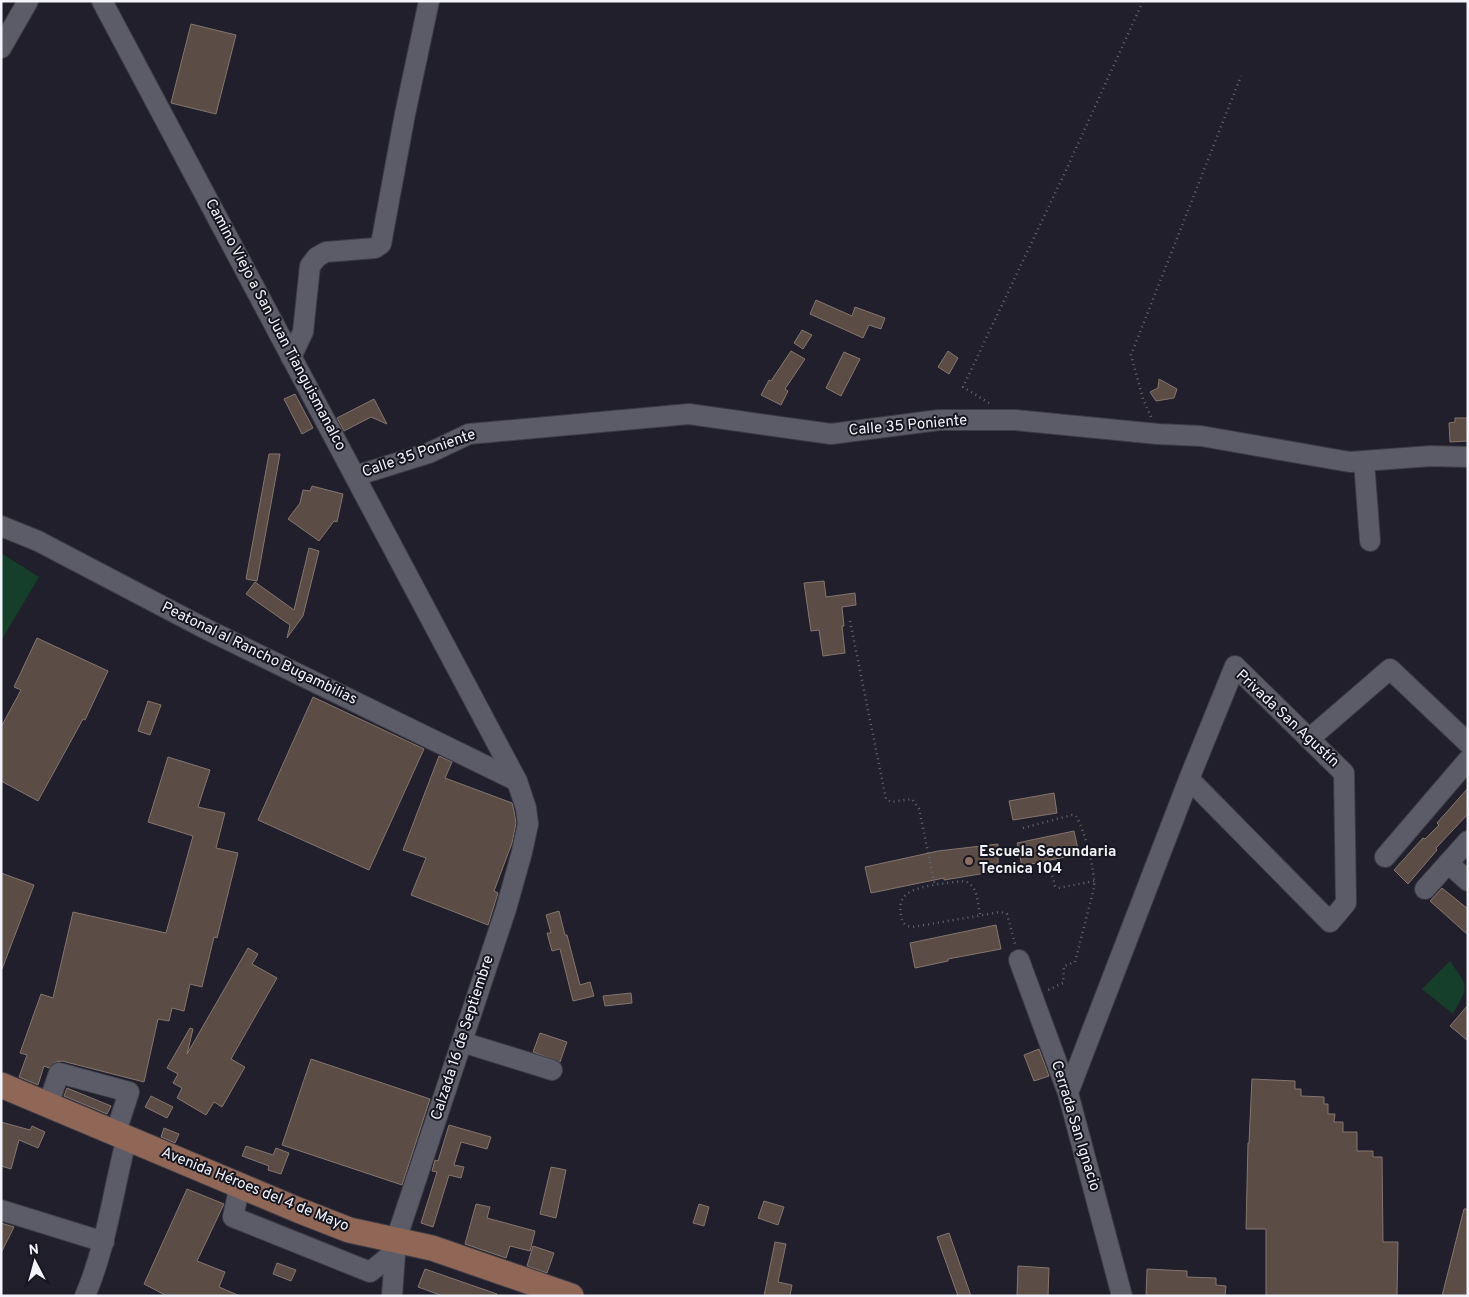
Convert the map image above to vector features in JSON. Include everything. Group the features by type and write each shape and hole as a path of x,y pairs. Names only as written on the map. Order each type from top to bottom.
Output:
{"main road":[{"name":"Avenida Héroes del 4 de Mayo","path":"1,1085 349,1230 395,1245 432,1248 572,1296"}],"street":[{"path":"1,48 28,1"},
{"name":"Camino Viejo a San Juan Tianguismanalco","path":"102,1 516,781"},
{"path":"292,357 303,332 310,266 317,257 326,252 375,248 381,244 384,237 405,114 429,1"},
{"name":"Calle 35 Poniente","path":"355,476 429,453 469,434 689,414 831,434 939,420 1015,420 1158,434 1202,436 1350,462 1431,456 1468,457"},
{"path":"1364,462 1370,541"},
{"name":"Peatonal al Rancho Bugambilias","path":"1,526 38,541 202,627 516,781"},
{"name":"Privada San Agustín","path":"1068,1093 1189,779 1235,666 1344,773 1346,903 1330,922 1189,779"},
{"path":"1309,739 1390,669 1468,743"},
{"path":"1386,857 1468,760"},
{"name":"Calzada 16 de Septiembre","path":"392,1296 395,1245 506,909 522,852 528,824 526,808 516,781"},
{"path":"1425,889 1468,840"},
{"path":"1448,863 1468,881"},
{"name":"Cerrada San Ignacio","path":"1019,960 1068,1093 1122,1296"},
{"path":"462,1042 552,1070"},
{"path":"48,1105 59,1073 129,1092 104,1242 85,1296"},
{"path":"240,1184 233,1217 370,1272 386,1259 395,1245"},
{"path":"1,1210 104,1242"}],"path":[{"path":"1015,420 963,387 1144,1"},
{"path":"1158,434 1144,398 1132,355 1241,76"},
{"path":"850,621 886,800 891,802 912,799 919,809 935,886"},
{"path":"1022,828 1072,815 1076,816 1087,847 1095,882 1075,962 1064,966 1062,971 1063,983 1033,996"},
{"path":"1050,866 1055,886 1058,888 1095,882"},
{"path":"980,914 974,889 970,883 964,881 919,888 905,895 901,901 900,910 904,924 920,927 980,914 1000,912 1007,914 1019,960"}],"green space":[{"path":"1,553 39,577 1,641"},
{"path":"1450,961 1464,982 1465,987 1453,1014 1422,989"}],"building":[{"path":"191,24 236,35 216,114 171,103"},
{"path":"816,300 852,316 855,307 885,318 881,329 869,325 863,338 810,314"},
{"path":"802,330 812,335 803,349 794,343"},
{"path":"791,351 805,359 785,389 788,391 781,405 761,395 769,380 771,381"},
{"path":"948,351 958,358 949,374 938,367"},
{"path":"844,352 860,359 841,396 826,388"},
{"path":"1159,379 1177,389 1174,398 1156,401 1150,392 1158,388"},
{"path":"295,394 313,428 302,434 284,399"},
{"path":"374,399 387,424 371,417 344,431 337,418"},
{"path":"1455,418 1467,418 1468,441 1450,442 1449,423 1455,422"},
{"path":"269,454 280,454 257,581 246,579"},
{"path":"312,486 343,494 337,522 334,521 319,541 288,519 300,503 303,490 310,491"},
{"path":"309,548 319,551 303,616 287,638 290,625 246,594 255,582 294,610"},
{"path":"824,581 826,597 855,593 856,605 842,607 845,653 823,656 819,630 811,631 804,583"},
{"path":"37,638 108,671 85,720 83,719 38,801 1,781 1,727 21,690 14,687"},
{"path":"313,697 424,749 369,870 258,820"},
{"path":"148,701 161,705 150,735 138,731"},
{"path":"439,756 452,762 445,778 512,803 516,823 512,843 494,891 498,893 488,925 411,895 426,858 403,850"},
{"path":"168,757 210,770 198,807 225,813 216,848 238,853 217,938 214,937 202,987 190,984 184,1011 172,1008 169,1021 158,1019 144,1082 62,1061 56,1062 49,1068 44,1066 38,1085 19,1077 27,1055 20,1053 41,994 53,998 73,912 166,933 193,836 148,822"},
{"path":"1468,788 1468,814 1436,848 1437,850 1408,884 1394,870 1423,838 1425,839 1439,825 1437,823"},
{"path":"1054,793 1057,813 1013,820 1009,801"},
{"path":"1074,831 1079,854 1022,866 1017,843"},
{"path":"998,844 998,871 944,880 944,878 871,893 865,867 938,851"},
{"path":"1,873 34,885 2,969 1,969"},
{"path":"1442,888 1468,909 1468,935 1430,901"},
{"path":"559,911 580,985 590,982 594,996 573,1001 560,949 552,951 547,933 551,933 546,915"},
{"path":"996,925 1001,949 948,959 948,961 915,968 910,943"},
{"path":"248,948 258,954 252,964 277,978 231,1059 245,1067 222,1107 214,1102 206,1115 177,1098 182,1088 173,1083 178,1074 167,1068 190,1028 193,1029 187,1054"},
{"path":"631,993 632,1003 605,1006 603,996"},
{"path":"1468,1005 1468,1041 1450,1026"},
{"path":"540,1033 567,1042 560,1062 533,1052"},
{"path":"1039,1049 1049,1076 1034,1081 1024,1055"},
{"path":"311,1059 430,1099 402,1185 282,1145"},
{"path":"1252,1079 1295,1081 1295,1089 1301,1089 1301,1096 1324,1097 1324,1104 1328,1104 1328,1114 1335,1114 1334,1122 1343,1122 1343,1132 1357,1132 1357,1151 1373,1151 1373,1157 1382,1157 1383,1242 1398,1242 1397,1296 1266,1296 1266,1229 1246,1229"},
{"path":"67,1088 111,1106 107,1114 64,1096"},
{"path":"151,1096 173,1107 167,1118 145,1107"},
{"path":"1,1122 30,1130 32,1126 45,1132 38,1148 19,1140 11,1169 1,1166"},
{"path":"449,1125 491,1137 487,1149 461,1142 454,1165 464,1167 461,1178 449,1175 433,1227 421,1223 437,1172 432,1171 435,1160 438,1161"},
{"path":"164,1128 179,1134 175,1143 161,1137"},
{"path":"246,1146 273,1155 276,1148 289,1153 281,1174 268,1170 269,1166 242,1156"},
{"path":"551,1167 566,1170 556,1218 540,1214"},
{"path":"187,1189 224,1204 197,1261 225,1272 219,1287 240,1296 167,1296 144,1284"},
{"path":"764,1201 784,1207 778,1225 758,1218"},
{"path":"476,1204 490,1207 487,1218 535,1231 530,1251 510,1246 506,1258 465,1244"},
{"path":"699,1204 709,1207 704,1226 693,1223"},
{"path":"1464,1209 1468,1209 1468,1296 1442,1296"},
{"path":"1,1223 14,1227 1,1253"},
{"path":"949,1233 971,1296 958,1296 937,1237"},
{"path":"775,1242 786,1244 778,1282 792,1285 790,1296 764,1296"},
{"path":"533,1246 554,1253 547,1273 527,1266"},
{"path":"277,1263 296,1270 291,1281 273,1274"},
{"path":"1018,1266 1049,1268 1048,1296 1017,1296"},
{"path":"425,1269 497,1294 497,1296 443,1296 418,1287"},
{"path":"1147,1269 1187,1271 1187,1277 1216,1278 1216,1285 1226,1286 1225,1296 1146,1296"}],"place":[{"name":"Escuela Secundaria Tecnica 104","path":"969,861"}]}
